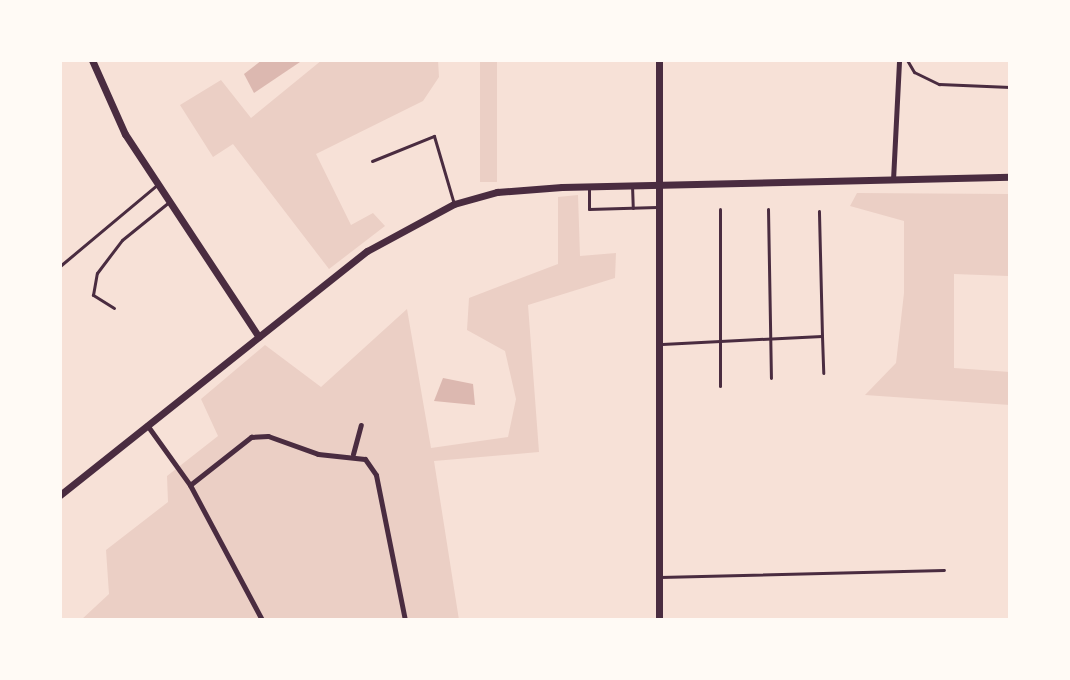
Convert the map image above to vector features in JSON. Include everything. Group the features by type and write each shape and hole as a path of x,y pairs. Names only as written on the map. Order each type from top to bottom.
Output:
{"main road":[{"path":"92,60 125,134 259,337"},
{"path":"659,60 656,185 659,620"},
{"path":"60,495 392,233 454,204 497,192 589,186 1010,177"}],"street":[{"path":"893,180 899,60"},
{"path":"147,425 190,485 262,620"},
{"path":"353,454 361,425"},
{"path":"190,485 251,437 268,436 318,454 353,454 365,459 376,475 405,620"}],"lane":[{"path":"907,60 914,72 939,84 1010,87"},
{"path":"1010,134 1010,177"},
{"path":"372,161 434,136 454,204"},
{"path":"60,266 157,185"},
{"path":"632,185 633,208"},
{"path":"589,186 589,209 657,207"},
{"path":"114,308 93,295 97,273 122,240 169,202"},
{"path":"720,209 720,386"},
{"path":"768,209 771,378"},
{"path":"819,211 823,373"},
{"path":"658,344 822,336"},
{"path":"659,577 944,570"}],"shaded area":[{"path":"262,60 303,60 254,93 244,74"},
{"path":"322,60 438,60 439,77 423,101 316,154 351,225 373,213 385,226 329,269 233,144 213,157 180,105 221,80 251,118"},
{"path":"480,60 497,60 497,182 480,182"},
{"path":"857,193 1009,194 1008,276 954,274 954,368 1010,372 1010,405 865,395 896,363 904,293 904,221 850,206"},
{"path":"578,195 580,256 616,253 615,278 528,305 539,452 434,461 459,620 81,620 109,594 106,550 168,502 167,476 218,436 201,399 265,345 321,387 407,309 431,448 508,437 516,399 505,351 467,330 469,298 558,264 558,197"},
{"path":"443,378 473,384 475,405 434,401"}]}
